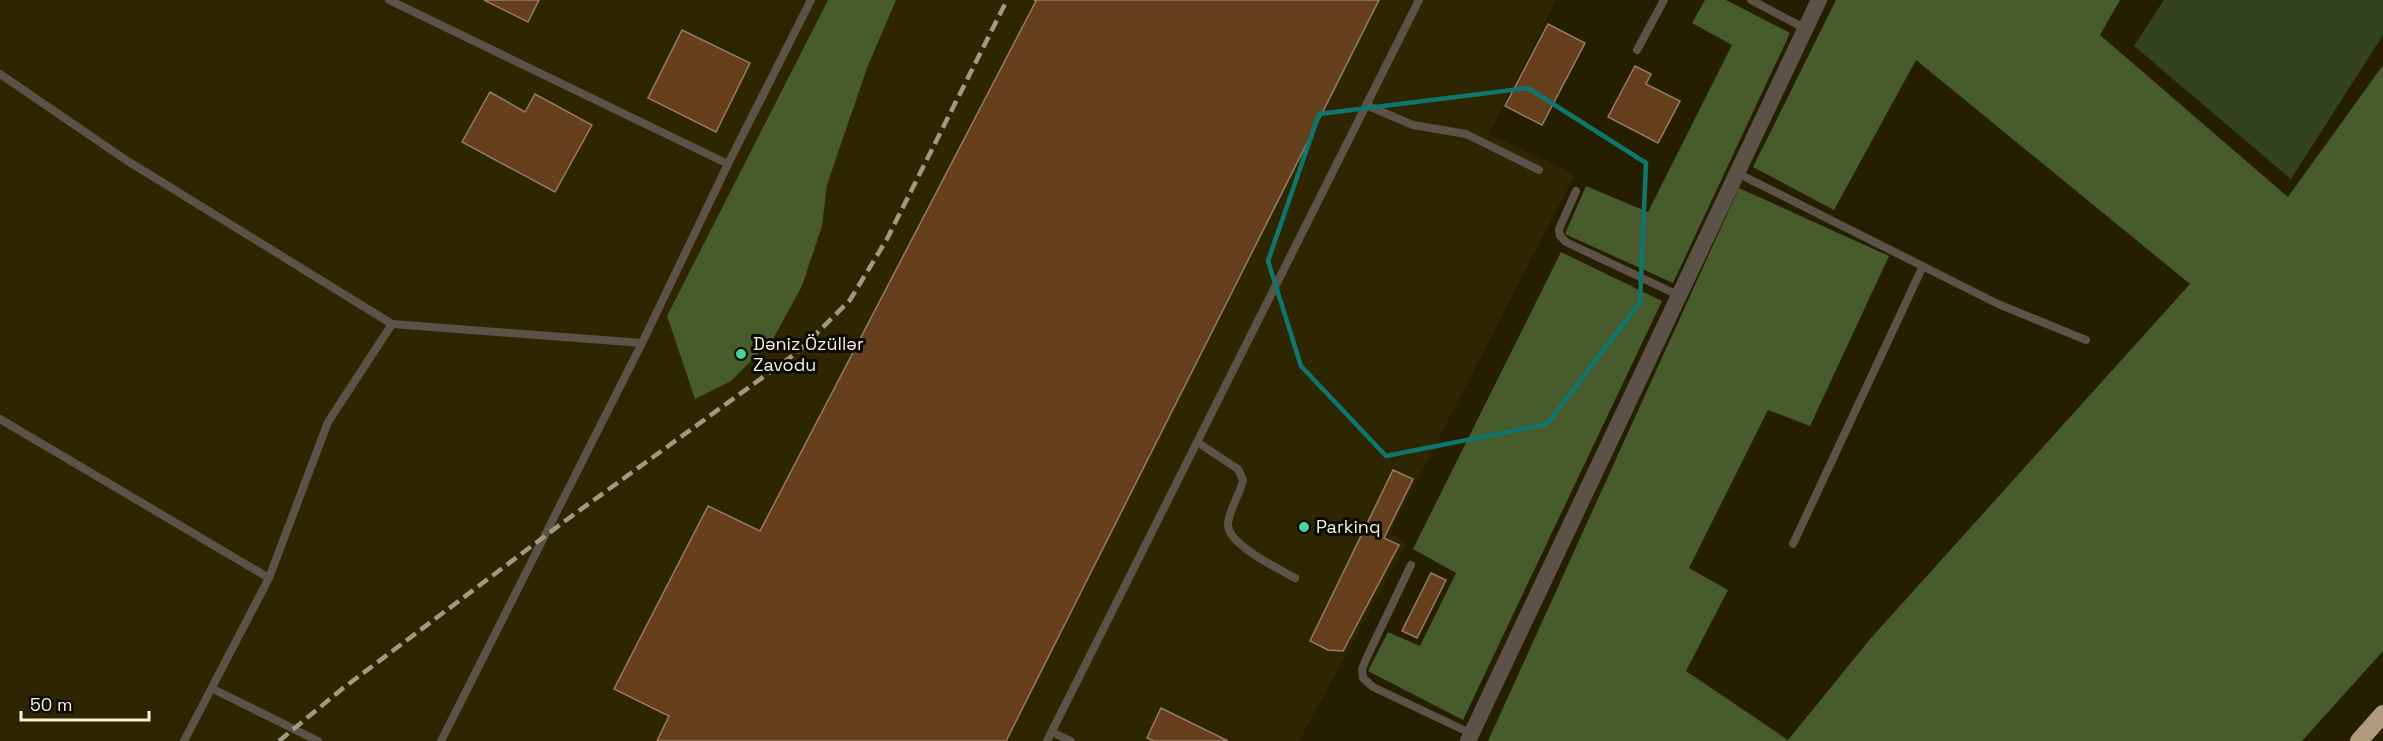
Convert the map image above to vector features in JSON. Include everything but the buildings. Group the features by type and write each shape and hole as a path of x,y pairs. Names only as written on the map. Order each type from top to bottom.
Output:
{"highway":[{"path":"2360,741 2383,714"}],"street":[{"path":"1469,737 1819,0"}],"lane":[{"path":"389,0 728,164"},
{"path":"441,741 642,344 728,164 811,0"},
{"path":"1047,741 1419,0"},
{"path":"1637,50 1664,0"},
{"path":"1751,0 1804,28"},
{"path":"0,74 126,160 392,324 642,344"},
{"path":"1366,105 1413,125 1466,134 1539,170"},
{"path":"1737,173 1998,304 2086,340"},
{"path":"1576,191 1559,229 1560,236 1566,242 1680,296"},
{"path":"1793,544 1923,266"},
{"path":"184,741 213,689 268,578 328,422 392,324"},
{"path":"0,419 268,578"},
{"path":"1197,442 1238,469 1243,480 1228,523 1229,531 1241,546 1295,579"},
{"path":"1411,565 1367,657 1362,669 1363,678 1373,687 1469,737"},
{"path":"213,689 318,741"},
{"path":"1052,732 1071,741"}],"highlighted area":[{"path":"1528,88 1646,163 1640,302 1547,424 1386,456 1301,366 1268,261 1319,114"}],"shaded area":[{"name":"Dəniz Özüllər Zavodu","path":"0,0 1556,0 1489,134 1575,174 1390,533 1406,544 1299,741 0,741"}],"green space":[{"path":"828,0 896,0 867,68 827,185 822,226 802,286 773,339 731,381 695,399 667,316"},
{"path":"1705,0 1726,0 1790,33 1673,283 1565,234 1586,186 1648,212 1732,45 1692,23"},
{"path":"1836,0 2120,0 2100,35 2288,197 2383,65 2383,651 2302,741 1488,741 1739,188 1889,256 1810,426 1768,410 1689,568 1728,590 1686,671 1788,740 1871,638 2190,284 1916,60 1834,210 1753,167"},
{"path":"2164,0 2383,0 2383,35 2291,179 2134,46"},
{"path":"1561,252 1662,301 1463,720 1368,671 1388,632 1420,646 1456,573 1413,549"}],"railway":[{"path":"279,741 342,689 565,521 799,351 850,300 887,239 1007,0"}],"place":[{"name":"Dəniz Özüllər Zavodu","path":"741,354"},
{"name":"Parkinq","path":"1304,527"}]}
